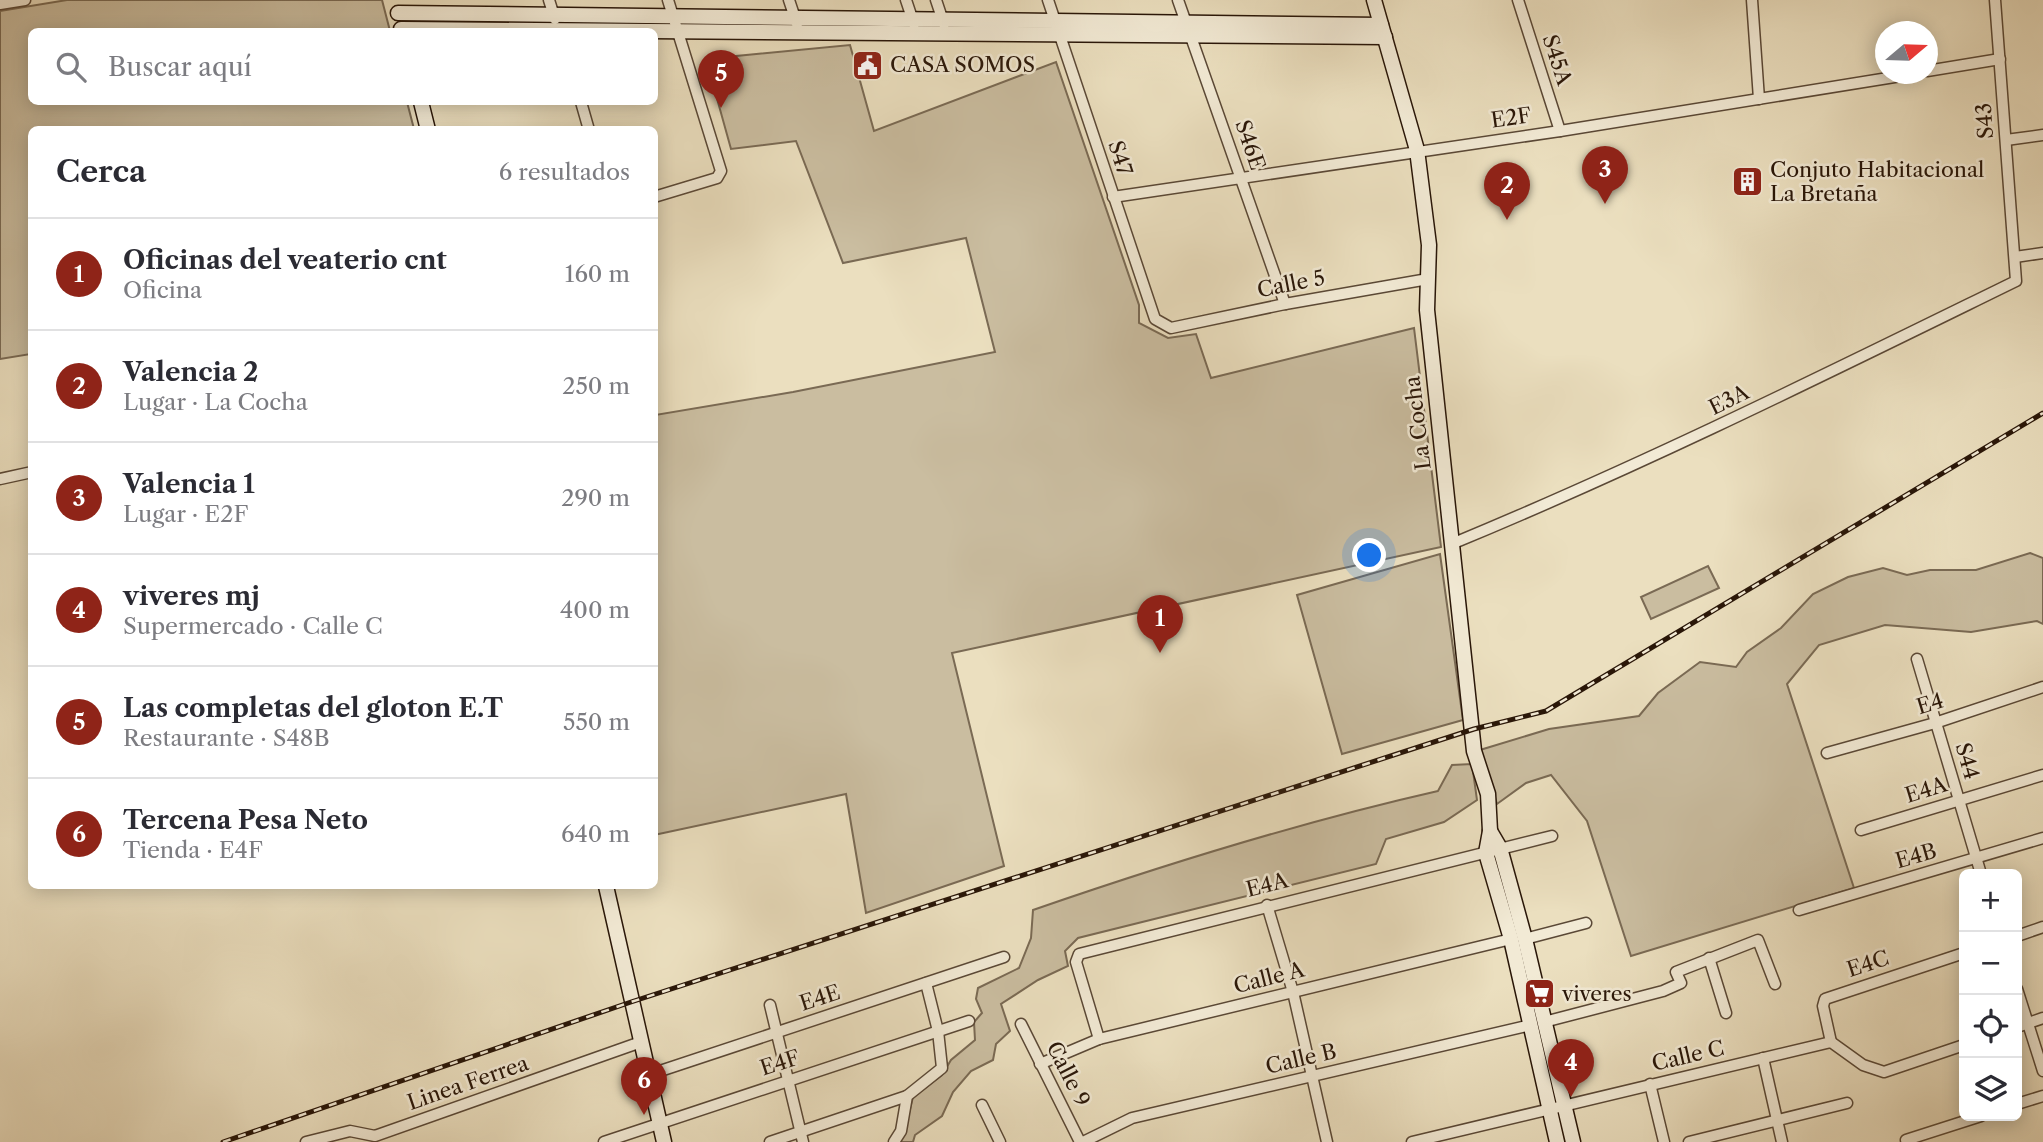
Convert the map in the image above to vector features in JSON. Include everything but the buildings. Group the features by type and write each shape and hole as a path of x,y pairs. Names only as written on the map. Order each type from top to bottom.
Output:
{"street":[{"path":"0,4 25,0"},
{"path":"549,0 557,28"},
{"path":"658,196 720,176 668,0"},
{"path":"789,0 800,32"},
{"path":"906,0 915,26"},
{"path":"936,0 945,26"},
{"name":"S47","path":"1048,0 1155,319 1161,325"},
{"name":"S46E","path":"1178,0 1285,304"},
{"name":"S45A","path":"1518,0 1560,131"},
{"path":"1752,0 1759,99"},
{"name":"S43","path":"1996,0 2016,281"},
{"path":"401,28 396,7 553,15 794,18 915,26"},
{"path":"658,31 800,32 915,26 1188,28 1379,15"},
{"name":"La Cocha","path":"1379,15 1417,150 1429,245 1427,310 1476,761 1485,778 1493,850 1538,1024 1565,1104 1573,1142"},
{"path":"1938,69 2000,59"},
{"name":"E2F","path":"1113,197 1560,131 1875,80"},
{"path":"422,105 427,126"},
{"path":"582,105 588,126"},
{"path":"2006,140 2043,135"},
{"path":"2015,257 2043,253"},
{"name":"Calle 5","path":"1161,325 1171,328 1285,304 1428,279"},
{"name":"E3A","path":"1454,543 1569,495 1706,432 2016,281"},
{"path":"0,479 28,473"},
{"name":"S44","path":"1917,659 1979,869"},
{"name":"E4","path":"1827,753 1935,723 2043,687"},
{"name":"E4A","path":"1861,830 2043,775"},
{"name":"E4A","path":"1099,1039 1076,962 1079,954 1552,836"},
{"name":"E4B","path":"1800,910 2043,838"},
{"path":"607,889 664,1142"},
{"path":"1267,905 1293,992 1327,1142"},
{"path":"1518,939 1586,923"},
{"path":"2022,934 2043,927"},
{"name":"Calle A","path":"1040,1064 1099,1039 1518,939"},
{"path":"1726,1013 1709,958 1758,940 1775,984"},
{"name":"E4C","path":"1831,1042 1823,1006 1825,999 1959,955"},
{"name":"E4E","path":"649,1075 1004,957"},
{"name":"Calle B","path":"1082,1142 1132,1118 1538,1024 1663,991 1681,984 1676,972 1709,958"},
{"path":"770,1142 802,1137 907,1096 942,1068 938,1031 926,983"},
{"path":"770,1005 802,1137"},
{"path":"2043,1018 2022,1025 2043,1071"},
{"name":"E4F","path":"604,1142 969,1021"},
{"name":"Calle 9","path":"1021,1024 1082,1142"},
{"name":"La Cocha","path":"1538,1024 1549,1109 1557,1142"},
{"name":"Linea Ferrea","path":"306,1142 350,1131 376,1139 641,1042"},
{"path":"1831,1042 1863,1065 1884,1072 1959,1047"},
{"name":"Calle C","path":"1412,1142 1831,1042"},
{"path":"1762,1058 1782,1142"},
{"path":"1650,1084 1664,1142"},
{"path":"894,1142 901,1131 907,1096"},
{"path":"2022,1102 2043,1096"},
{"path":"1689,1142 1847,1103"},
{"path":"982,1105 1000,1142"},
{"path":"1906,1140 1965,1121"}],"shaded area":[{"path":"67,0 382,0 389,28 28,28 28,105 408,105 413,126 28,126 28,354 0,359 0,11"},
{"path":"850,45 874,131 1056,62 1139,305 1139,323 1168,338 1196,334 1211,378 1414,328 1441,547 952,653 1004,866 866,913 846,794 658,834 658,414 793,392 995,352 966,238 843,263 796,141 731,149 706,59"},
{"path":"2030,553 2043,558 2043,624 2037,621 1971,632 1885,625 1819,645 1787,684 1854,888 1631,956 1587,821 1551,775 1526,783 1497,804 1480,750 1549,729 1639,716 1658,693 1700,662 1736,667 1747,652 1781,628 1813,594 1848,577 1883,568 1907,575 1930,570 1976,570"},
{"path":"1440,554 1463,720 1342,754 1297,595"},
{"path":"1708,566 1719,588 1651,619 1641,597"},
{"path":"1472,764 1477,800 1444,822 1386,839 1376,864 1078,938 1065,951 1068,966 1038,980 1001,1004 1010,1031 996,1044 993,1060 971,1071 953,1092 942,1116 915,1135 913,1142 899,1142 904,1133 913,1097 942,1075 951,1060 975,1040 974,1022 982,1013 976,999 978,988 1019,968 1031,938 1033,910 1234,845 1438,791 1452,765"}],"railway":[{"path":"223,1142 631,1002 1474,729 1546,711 2043,413"}],"place":[{"name":"CASA SOMOS","path":"867,65"},
{"name":"Las completas del gloton E.T","path":"721,108"},
{"name":"Conjuto Habitacional La Bretaña","path":"1747,182"},
{"name":"Valencia 1","path":"1605,204"},
{"name":"Valencia 2","path":"1507,220"},
{"name":"Oficinas del veaterio cnt","path":"1160,653"},
{"name":"viveres","path":"1539,994"},
{"name":"viveres mj","path":"1571,1097"},
{"name":"Tercena Pesa Neto","path":"644,1115"}]}
